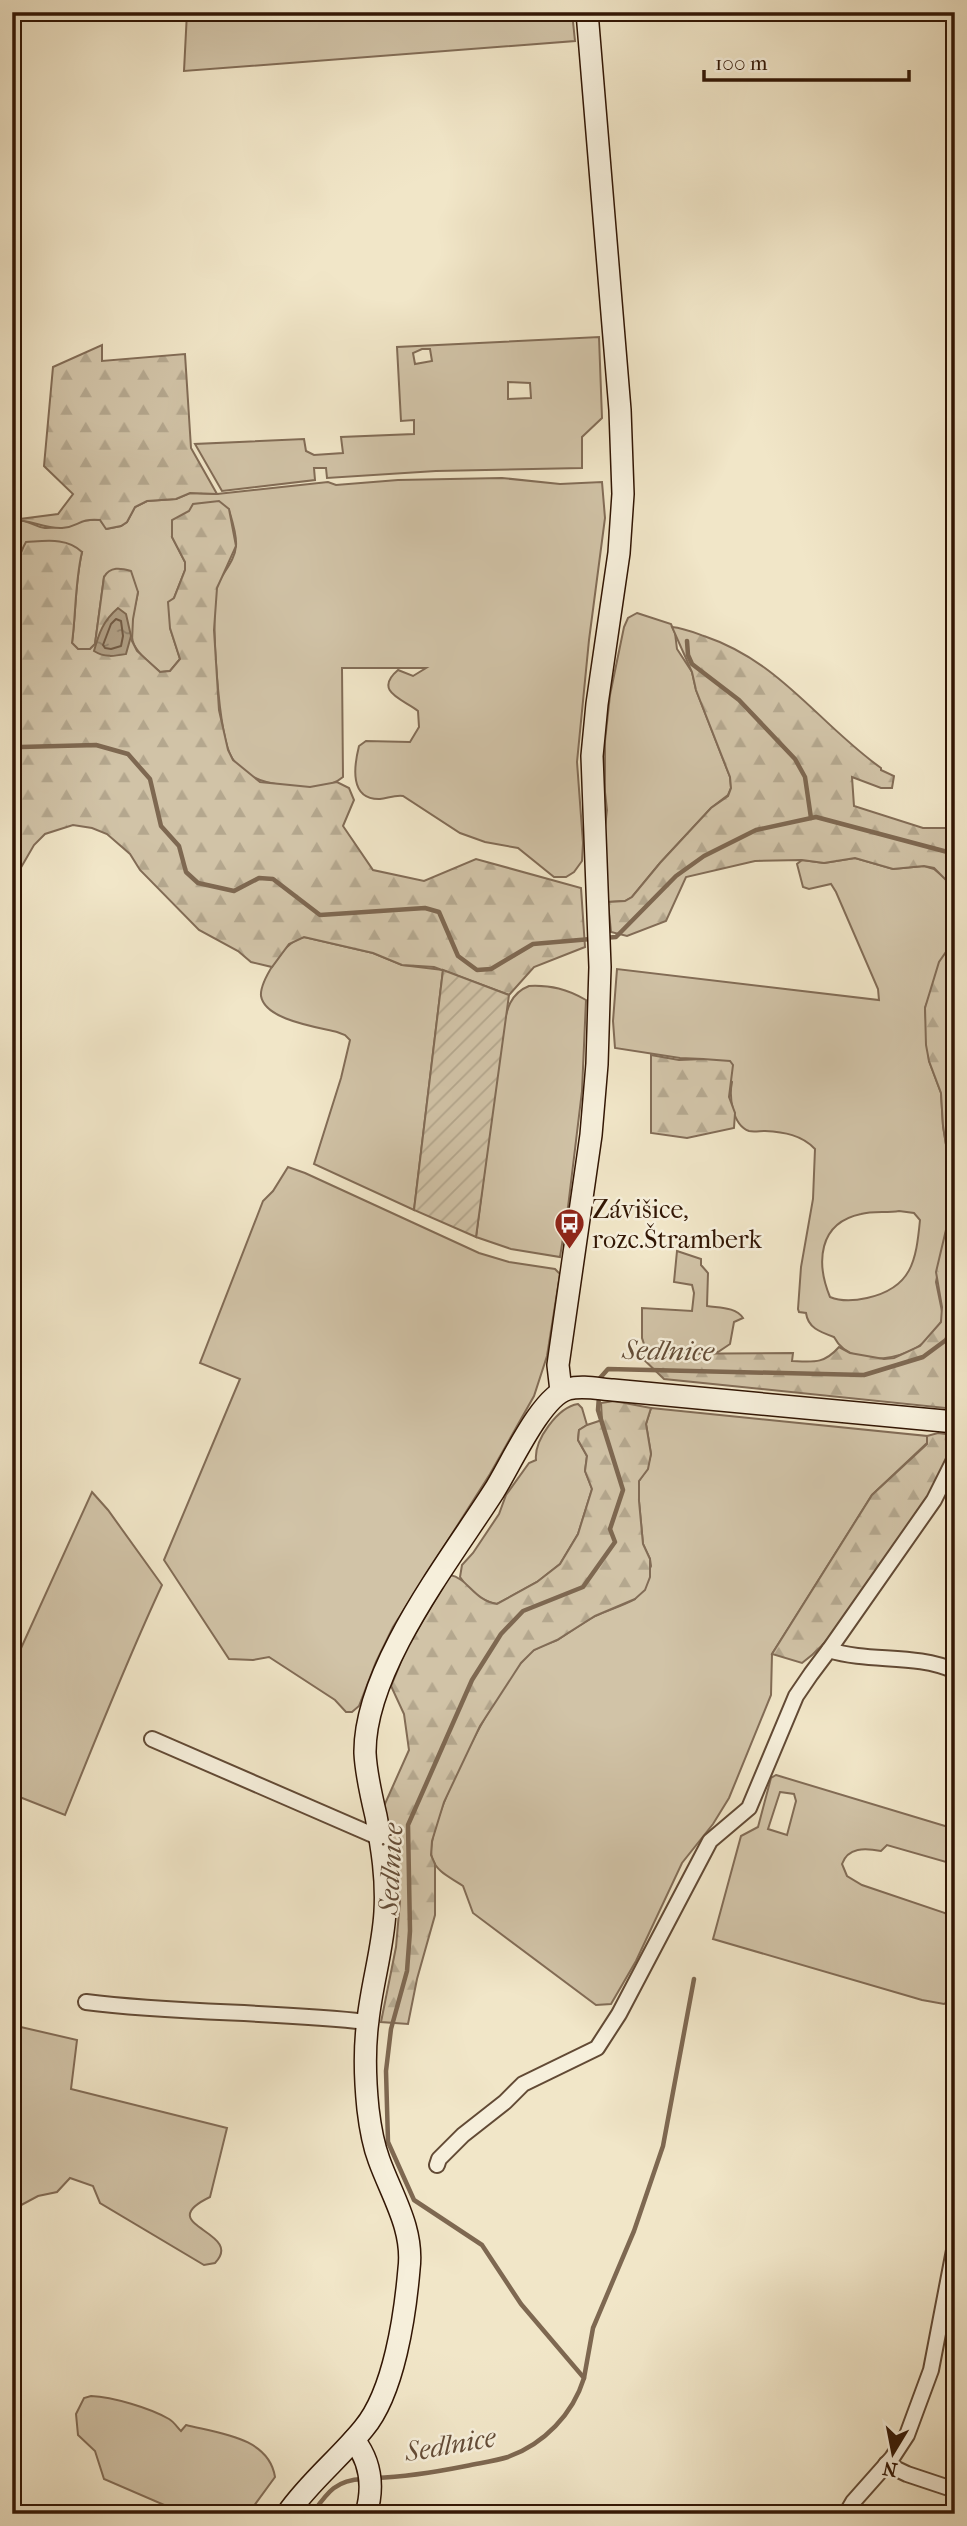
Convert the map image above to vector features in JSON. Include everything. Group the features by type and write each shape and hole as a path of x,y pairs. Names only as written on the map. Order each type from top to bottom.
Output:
{"main road":[{"path":"561,1391 558,1366 591,1135 597,1064 600,967 592,756 597,704 620,553 623,494 620,410 587,12"},
{"path":"287,2514 313,2481 354,2440 373,2416 387,2387 410,2266 407,2230 380,2162 371,2128 366,2072 368,2022 385,1911 385,1876 367,1777 365,1750 370,1712 382,1677 409,1623 537,1418 548,1402 561,1391 585,1387 955,1422"},
{"path":"354,2440 366,2459 371,2490 366,2514"}],"street":[{"path":"437,2165 439,2158 463,2135 523,2084 597,2048 619,2014 710,1842 749,1808 796,1696 934,1500 955,1458"},
{"path":"829,1650 849,1657 900,1657 955,1671"},
{"path":"152,1739 380,1838"},
{"path":"86,2002 137,2009 320,2017 368,2022"},
{"path":"846,2514 907,2435 931,2370 955,2245"},
{"path":"886,2464 955,2490"}],"green space":[{"path":"187,12 572,12 575,41 184,71"},
{"path":"599,337 602,418 582,437 582,468 436,471 327,478 326,468 314,468 315,480 222,491 195,444 304,439 306,451 314,455 343,453 341,437 414,434 414,420 401,421 397,347","holes":["430,349 432,361 415,364 413,353","508,382 530,383 531,398 508,399"]},
{"path":"102,345 102,361 185,354 191,448 217,494 190,493 176,499 147,501 135,507 127,522 106,529 100,520 87,520 62,528 12,520 58,514 73,494 44,466 53,367"},
{"path":"502,478 560,484 602,482 605,518 577,762 582,861 574,872 566,877 554,877 518,848 485,842 460,833 403,796 370,798 358,788 355,772 359,746 366,741 410,742 419,727 418,711 389,690 391,678 398,670 413,676 426,668 342,668 343,777 337,781 313,787 281,785 254,777 237,764 227,746 223,726 215,649 216,589 233,558 236,546 229,510 172,537 185,562 185,570 174,598 170,628 180,659 170,671 160,672 141,655 133,642 132,621 138,592 104,577 95,644 90,649 78,649 72,643 82,552 19,553 19,562 12,579 12,520 45,528 100,520 107,529 127,522 135,507 147,501 176,499 190,493 217,494 328,482 336,485 398,480"},
{"path":"219,501 229,509 236,546 217,588 214,630 219,710 228,750 233,760 260,782 310,787 337,782 349,788 354,800 343,826 373,870 424,881 476,859 581,888 585,947 534,967 509,995 434,967 402,965 373,953 304,937 289,944 272,967 251,962 238,951 199,930 140,870 130,854 107,834 73,825 45,834 34,845 12,883 12,579 26,542 63,542 82,552 72,643 78,649 90,649 95,644 106,573 113,569 131,571 138,592 132,641 137,651 160,672 170,671 180,659 170,628 168,602 174,598 185,570 185,562 172,537 172,520 189,511 193,504"},
{"path":"637,613 671,624 677,649 692,672 696,690 730,777 731,788 728,795 711,808 632,897 625,901 608,902 604,836 607,810 605,741 610,695 624,627 628,618"},
{"path":"672,627 731,647 755,661 798,695 881,770 894,776 892,788 881,788 852,777 854,806 923,828 955,826 955,880 946,880 934,868 924,866 893,869 855,858 824,863 802,860 755,861 686,877 666,921 627,936 611,932 608,902 625,901 632,897 711,808 728,796 731,788 730,777 696,690 692,672"},
{"path":"855,858 893,869 924,866 934,869 946,879 955,880 955,939 951,941 925,1008 929,1061 941,1093 952,1182 949,1217 936,1282 943,1316 936,1331 924,1342 892,1357 874,1359 858,1356 844,1349 834,1337 816,1329 809,1322 806,1313 799,1312 801,1267 813,1199 815,1149 792,1135 743,1128 733,1110 732,1082 703,1059 615,1048 613,1021 617,969 879,1000 878,989 831,884 809,889 803,887 797,864 802,860 824,863","holes":["866,1213 914,1213 920,1220 916,1248 909,1271 902,1280 894,1287 867,1298 839,1300 830,1297 822,1258 824,1246 836,1226"]},
{"path":"304,937 373,953 402,965 443,970 414,1210 314,1164 350,1040 337,1032 282,1017 265,1004 261,996 271,968 290,944"},
{"path":"955,939 955,1409 664,1379 638,1354 793,1353 792,1361 813,1361 823,1359 839,1347 850,1353 884,1359 894,1358 920,1346 941,1322 942,1307 936,1272 949,1217 952,1182 941,1093 926,1045 925,1008 939,962"},
{"path":"443,970 509,995 476,1237 414,1210"},
{"path":"529,986 559,988 586,1000 582,1091 560,1257 511,1249 476,1237 503,1026 512,999"},
{"path":"651,1055 679,1060 730,1061 733,1065 729,1097 735,1113 734,1128 687,1138 651,1133"},
{"path":"288,1167 479,1253 509,1262 555,1269 560,1274 547,1356 534,1396 490,1474 393,1627 359,1706 352,1712 346,1712 335,1700 269,1657 253,1660 229,1659 164,1560 240,1379 200,1363 263,1201 273,1191"},
{"path":"677,1251 701,1259 701,1265 708,1273 707,1306 732,1310 743,1318 734,1322 730,1344 718,1352 647,1353 642,1338 642,1308 692,1311 692,1285 674,1282"},
{"path":"614,1401 651,1408 646,1424 651,1454 648,1469 639,1481 643,1544 650,1559 650,1577 645,1590 635,1599 595,1616 557,1640 534,1650 521,1663 480,1726 444,1802 432,1841 435,1915 408,2024 381,2022 396,1947 400,1901 392,1837 384,1806 409,1750 404,1714 391,1686 407,1647 450,1575 462,1580 482,1598 497,1604 537,1582 560,1564 578,1534 592,1489 585,1471 587,1456 578,1440 579,1430 602,1420 601,1403"},
{"path":"578,1404 582,1408 587,1425 579,1430 578,1440 587,1456 585,1471 592,1489 578,1534 560,1564 537,1582 497,1604 480,1598 460,1577 462,1565 499,1514 506,1495 529,1463 536,1460 543,1434 563,1411"},
{"path":"651,1408 927,1436 927,1443 872,1495 772,1654 771,1695 729,1798 713,1824 682,1863 636,1961 611,2004 596,2005 473,1913 463,1886 434,1863 432,1840 452,1783 468,1749 486,1715 521,1663 537,1648 559,1639 595,1616 635,1599 651,1566 643,1544 639,1481 647,1469 651,1454 646,1424"},
{"path":"938,1433 953,1435 953,1451 946,1469 841,1624 816,1652 802,1663 772,1654 872,1495 927,1444 927,1436"},
{"path":"92,1492 162,1585 65,1815 12,1794 12,1668"},
{"path":"776,1775 955,1829 953,1864 887,1845 881,1851 863,1849 848,1854 842,1864 847,1876 862,1885 945,1913 950,1918 950,2000 944,2004 922,2000 713,1939 741,1836 758,1827 771,1778","holes":["780,1792 794,1794 796,1801 787,1835 768,1829"]},
{"path":"12,2025 77,2040 71,2089 227,2128 210,2197 194,2207 190,2215 193,2222 219,2243 221,2252 215,2263 204,2265 100,2203 93,2186 70,2178 57,2192 38,2196 12,2210"},
{"path":"91,2396 152,2411 171,2420 181,2431 186,2425 240,2439 263,2453 271,2464 275,2477 248,2514 185,2514 104,2479 95,2451 78,2435 76,2414 84,2398"}],"water":[{"path":"118,608 126,614 131,636 126,654 102,655 94,651 100,633"}],"waterway":[{"path":"687,641 692,664 739,700 795,759 805,777 811,818"},
{"path":"12,743 21,747 96,745 128,754 150,779 161,826 179,846 186,872 198,883 234,891 259,878 273,879 320,915 425,908 439,912 458,956 477,970 491,969 533,944 591,939"},
{"path":"603,938 616,937 676,876 704,856 756,830 816,817 955,854"},
{"name":"Sedlnice","path":"600,1384 600,1378 608,1369 864,1375 923,1357 946,1340 955,1325"},
{"path":"949,1415 951,1385 955,1379"},
{"name":"Sedlnice","path":"375,2478 455,2468 503,2458 521,2451 545,2436 565,2415 584,2378 521,2304 482,2245 414,2200 388,2142 386,2071 391,2029 407,1971 410,1931 408,1825 472,1680 501,1634 523,1611 583,1587 615,1542 610,1529 623,1490 598,1410 599,1396"},
{"path":"947,1440 948,1428"},
{"path":"584,2378 593,2328 634,2231 663,2146 694,1979"},
{"name":"Sedlnice","path":"312,2514 333,2489 345,2482 363,2479"}],"place":[{"name":"Závišice, rozc.Štramberk","path":"569,1251"}]}
